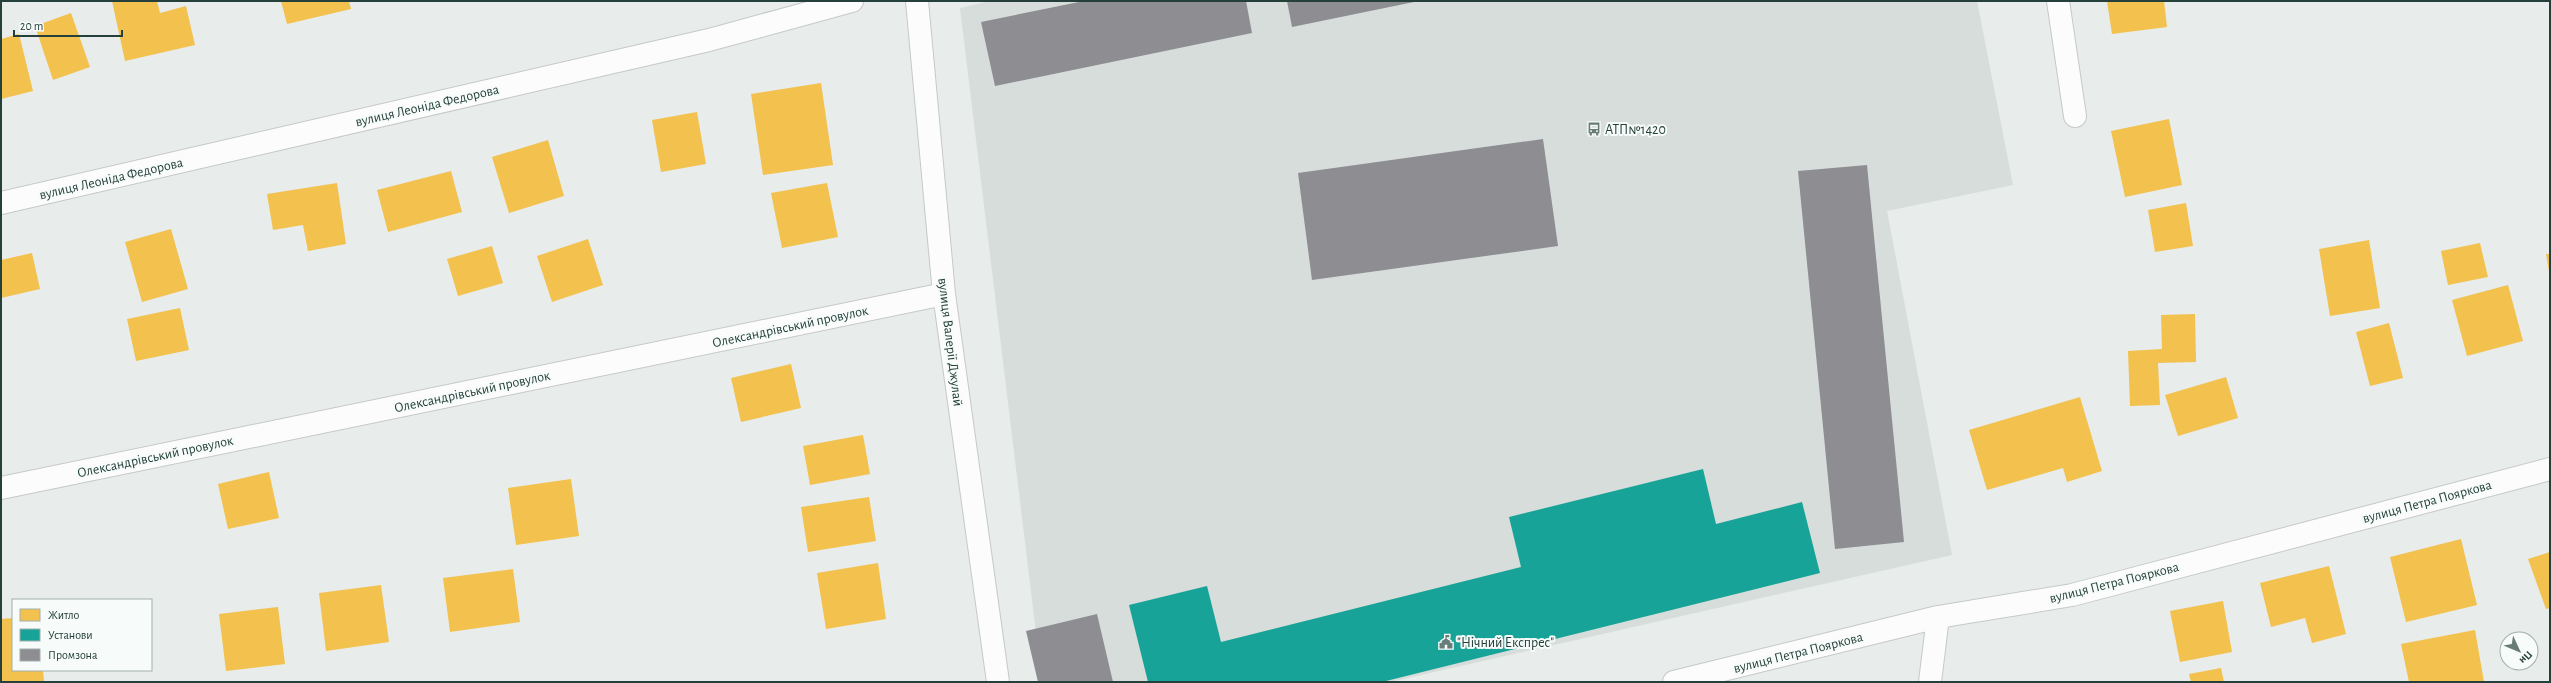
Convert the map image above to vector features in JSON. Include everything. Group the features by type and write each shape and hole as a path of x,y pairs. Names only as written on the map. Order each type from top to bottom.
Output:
{"street":[{"name":"вулиця Леоніда Федорова","path":"1,203 709,40 852,1"},
{"name":"вулиця Валерії Джулай","path":"917,1 944,294 998,682"},
{"path":"2058,1 2076,116"},
{"name":"Олександрівський провулок","path":"1,488 944,294"},
{"name":"вулиця Петра Пояркова","path":"1674,682 1938,617 2072,595 2550,469"},
{"path":"1930,682 1938,617"}],"shaded area":[{"path":"990,1 1977,1 2013,185 1887,211 1952,555 1390,682 1042,682 960,8"}],"building: Житло":[{"path":"112,1 157,1 160,13 186,6 195,45 125,61"},
{"path":"281,1 349,1 351,9 287,24"},
{"path":"2107,1 2164,1 2167,27 2112,34"},
{"path":"71,13 90,67 53,80 35,26"},
{"path":"19,34 33,91 1,99 1,39"},
{"path":"821,83 833,165 763,175 751,94"},
{"path":"697,112 706,164 661,172 652,120"},
{"path":"2169,119 2182,185 2125,197 2111,131"},
{"path":"548,140 564,196 509,213 492,157"},
{"path":"451,171 462,212 388,232 377,190"},
{"path":"337,183 346,244 308,251 303,225 273,230 267,194"},
{"path":"827,183 838,237 782,248 771,193"},
{"path":"2186,203 2193,246 2155,252 2148,210"},
{"path":"171,229 188,289 142,302 125,242"},
{"path":"588,239 603,285 552,302 537,256"},
{"path":"2369,240 2380,308 2330,316 2319,249"},
{"path":"2480,243 2488,277 2448,285 2441,251"},
{"path":"492,246 503,283 458,296 447,259"},
{"path":"32,253 40,289 1,298 1,260"},
{"path":"2546,254 2550,254 2550,271 2549,271"},
{"path":"2508,285 2523,341 2467,356 2452,300"},
{"path":"180,308 189,350 136,361 127,319"},
{"path":"2195,314 2196,362 2158,363 2160,405 2130,406 2128,351 2162,349 2161,315"},
{"path":"2389,323 2403,378 2370,386 2356,332"},
{"path":"791,364 801,408 741,422 731,378"},
{"path":"2226,377 2238,418 2178,436 2165,395"},
{"path":"2080,397 2102,471 2067,482 2063,468 1987,490 1969,430"},
{"path":"863,435 870,474 810,485 803,446"},
{"path":"269,472 279,518 228,529 218,484"},
{"path":"571,479 579,536 516,545 508,488"},
{"path":"869,497 876,541 808,552 801,507"},
{"path":"2461,539 2477,605 2406,622 2390,557"},
{"path":"2550,552 2550,608 2546,609 2528,559"},
{"path":"878,563 886,619 826,629 817,573"},
{"path":"2329,566 2346,634 2312,643 2305,618 2271,627 2260,583"},
{"path":"513,569 520,622 450,632 443,578"},
{"path":"381,585 389,642 326,651 319,593"},
{"path":"2223,601 2232,652 2180,662 2170,611"},
{"path":"278,607 285,664 226,671 219,614"},
{"path":"12,618 12,671 43,671 44,682 1,682 1,619"},
{"path":"2475,630 2484,682 2409,682 2401,644"},
{"path":"2221,668 2224,682 2191,682 2189,674"}],"building: Установи":[{"path":"1703,469 1716,524 1802,502 1820,573 1382,682 1148,682 1129,605 1207,586 1221,642 1521,567 1509,517"}],"building: Промзона":[{"path":"1084,1 1246,1 1252,33 995,86 981,22"},
{"path":"1287,1 1414,1 1414,2 1292,27"},
{"path":"1543,139 1558,246 1312,280 1298,173"},
{"path":"1867,165 1904,542 1835,549 1798,171"},
{"path":"1097,614 1113,682 1038,682 1026,631"}],"place":[{"name":"АТП№1420","path":"1594,129"},
{"name":"\"Нічний Експрес\"","path":"1446,642"}]}
